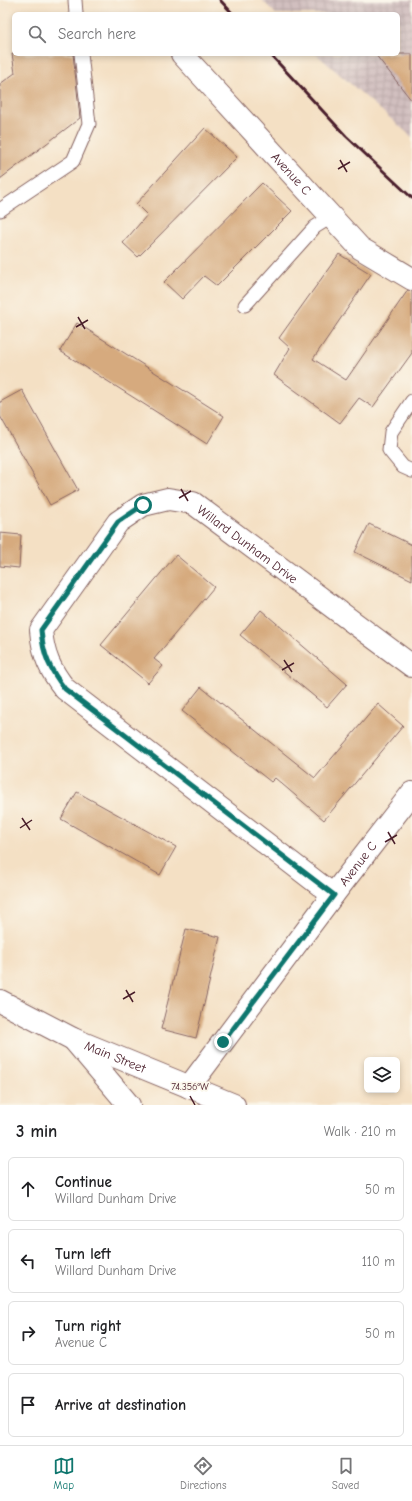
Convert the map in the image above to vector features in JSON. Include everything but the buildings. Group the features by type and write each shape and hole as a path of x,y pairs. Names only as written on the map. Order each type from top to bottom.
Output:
{"street":[{"name":"Avenue C","path":"184,56 360,248 412,279"},
{"name":"Willard Dunham Drive","path":"334,895 65,689 55,676 48,662 43,648 41,630 118,522 143,505 168,499 193,503 412,666"},
{"name":"Avenue C","path":"189,1087 412,794"},
{"name":"Main Street","path":"0,1000 73,1039 234,1105"},
{"path":"73,1039 129,1105"}],"lane":[{"path":"75,0 76,12"},
{"path":"0,210 73,161 90,124 81,56"},
{"path":"245,304 315,227 331,217"},
{"path":"412,401 391,432 389,450 403,467 412,471"}],"shaded area":[{"path":"262,0 412,0 412,137 318,56 400,56 400,12 274,12"}],"railway":[{"path":"220,0 231,12"},
{"path":"272,56 346,136 412,198"}],"route":[{"path":"143,505 118,522 41,630 43,648 48,662 55,676 65,689 334,895 223,1042"}]}
